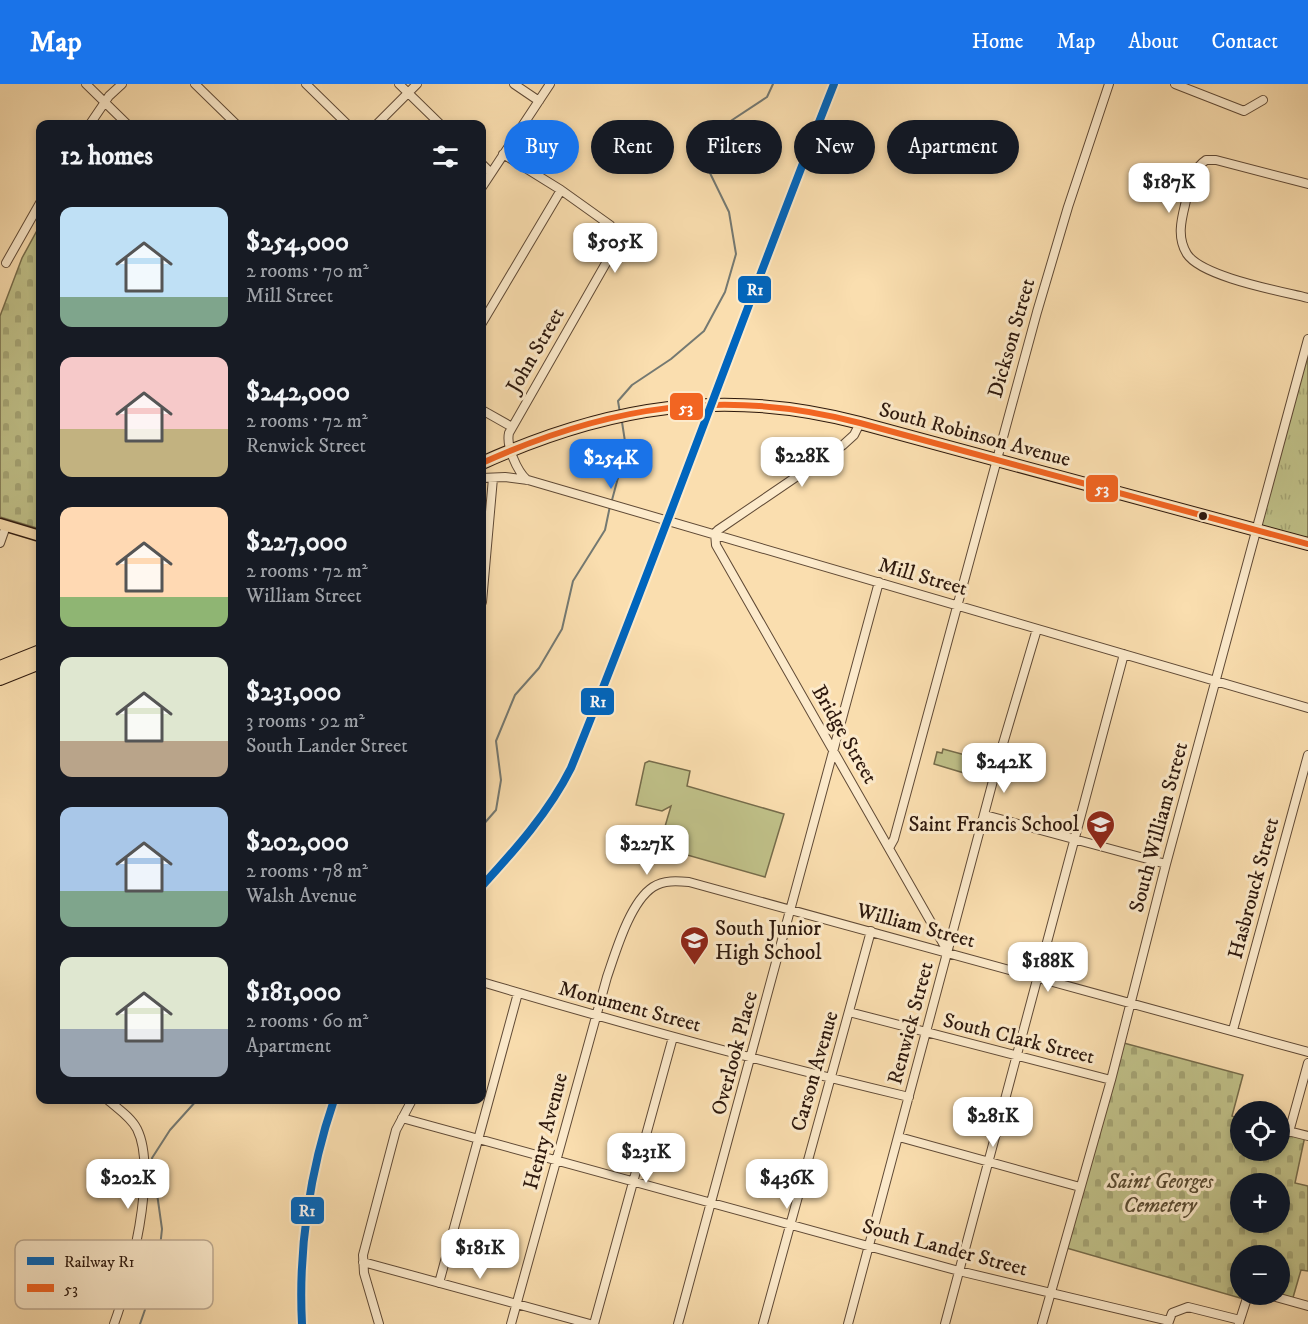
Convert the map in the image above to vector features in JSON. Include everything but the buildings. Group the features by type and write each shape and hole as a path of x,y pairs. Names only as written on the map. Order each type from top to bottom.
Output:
{"highway":[{"name":"South Robinson Avenue","path":"486,461 546,436 627,414 685,406 752,404 804,410 860,423 1308,544"},
{"path":"0,667 36,653"},
{"path":"0,679 36,665"}],"main road":[{"path":"3,525 36,535"}],"street":[{"path":"86,84 123,120"},
{"path":"93,120 105,102 122,84"},
{"path":"195,84 232,120"},
{"path":"306,84 343,120"},
{"path":"399,84 436,120"},
{"path":"381,120 417,84"},
{"path":"514,84 539,101"},
{"path":"486,181 550,84"},
{"name":"Dickson Street","path":"958,605 1053,256 1109,84"},
{"path":"1175,84 1244,111 1263,100"},
{"name":"John Street","path":"503,154 561,190 610,225 615,231 617,240 615,249 512,427 508,438 511,450"},
{"path":"1308,184 1216,160 1206,160 1195,171 1180,225 1180,237 1186,253 1198,265 1208,270 1308,298"},
{"path":"486,168 491,173"},
{"path":"486,316 561,190"},
{"path":"6,263 36,210"},
{"name":"South William Street","path":"1042,1324 1111,1080 1166,864 1308,339"},
{"path":"486,412 512,427"},
{"path":"715,533 843,444 854,435 860,423"},
{"path":"511,450 520,472 528,480"},
{"name":"Mill Street","path":"486,478 528,480 1308,708"},
{"path":"486,557 493,478"},
{"path":"0,543 3,525"},
{"name":"Bridge Street","path":"715,533 716,545 948,952"},
{"name":"Overlook Place","path":"678,1324 879,582"},
{"path":"889,848 894,839 958,605"},
{"name":"Renwick Street","path":"848,1324 1008,727 1037,628"},
{"path":"945,1324 1124,654"},
{"name":"Hasbrouck Street","path":"1233,1030 1308,755"},
{"path":"985,815 1166,864"},
{"name":"William Street","path":"596,1016 607,977 637,905 653,887 674,880 689,882 871,931 1308,1052"},
{"name":"Carson Avenue","path":"763,1324 871,931"},
{"name":"Monument Street","path":"486,983 751,1058 909,1097"},
{"path":"439,1283 518,993"},
{"name":"South Clark Street","path":"849,1012 1111,1080"},
{"name":"Henry Avenue","path":"511,1324 596,1016"},
{"path":"363,1262 592,1324 673,1037"},
{"path":"1290,1127 1308,1062"},
{"path":"112,1104 138,1131 142,1152 142,1203 137,1240"},
{"path":"379,1324 371,1303 363,1262 366,1239 402,1118 410,1104"},
{"name":"South Lander Street","path":"402,1118 959,1271 1168,1322"},
{"path":"1290,1131 1308,1136"},
{"path":"898,1137 1080,1187"},
{"path":"1290,1301 1308,1306"},
{"path":"1168,1322 1172,1313 1188,1307 1240,1322 1245,1305"},
{"path":"114,1324 119,1309"}],"green space":[{"path":"36,232 36,528 0,517 0,316 22,258"},
{"path":"1308,342 1308,544 1257,531"},
{"path":"943,749 969,756 964,773 934,764 937,752 942,753"},
{"path":"649,761 690,771 687,786 784,814 765,877 659,847 671,806 662,811 636,805 645,763"},
{"name":"Saint Georges Cemetery","path":"1120,1042 1243,1075 1236,1101 1230,1101 1230,1161 1290,1161 1290,1132 1305,1136 1295,1183 1308,1186 1308,1271 1301,1270 1292,1301 1290,1300 1290,1245 1230,1245 1230,1295 1063,1247"}],"waterway":[{"path":"620,413 618,401 632,385 671,359 704,331 725,292 736,254 729,212 708,169 720,128 767,97 773,84"},
{"path":"612,500 626,448 622,422"},
{"path":"486,821 496,810 501,780 496,741 515,695 539,668 562,629 573,581 605,530 610,506"},
{"path":"161,1240 162,1229 152,1158 170,1130 193,1104"},
{"path":"140,1324 145,1309"}],"rail line":[{"name":"R1","path":"486,881 542,815 571,768 834,84"},
{"name":"R1","path":"302,1324 302,1267 308,1210 318,1154 333,1104"}],"transit line":[{"name":"53","path":"486,461 529,443 621,416 667,408 714,405 761,406 810,412 860,423 1308,544"}],"place":[{"name":"Saint Francis School","path":"1100,850"},
{"name":"South Junior High School","path":"694,966"}]}
